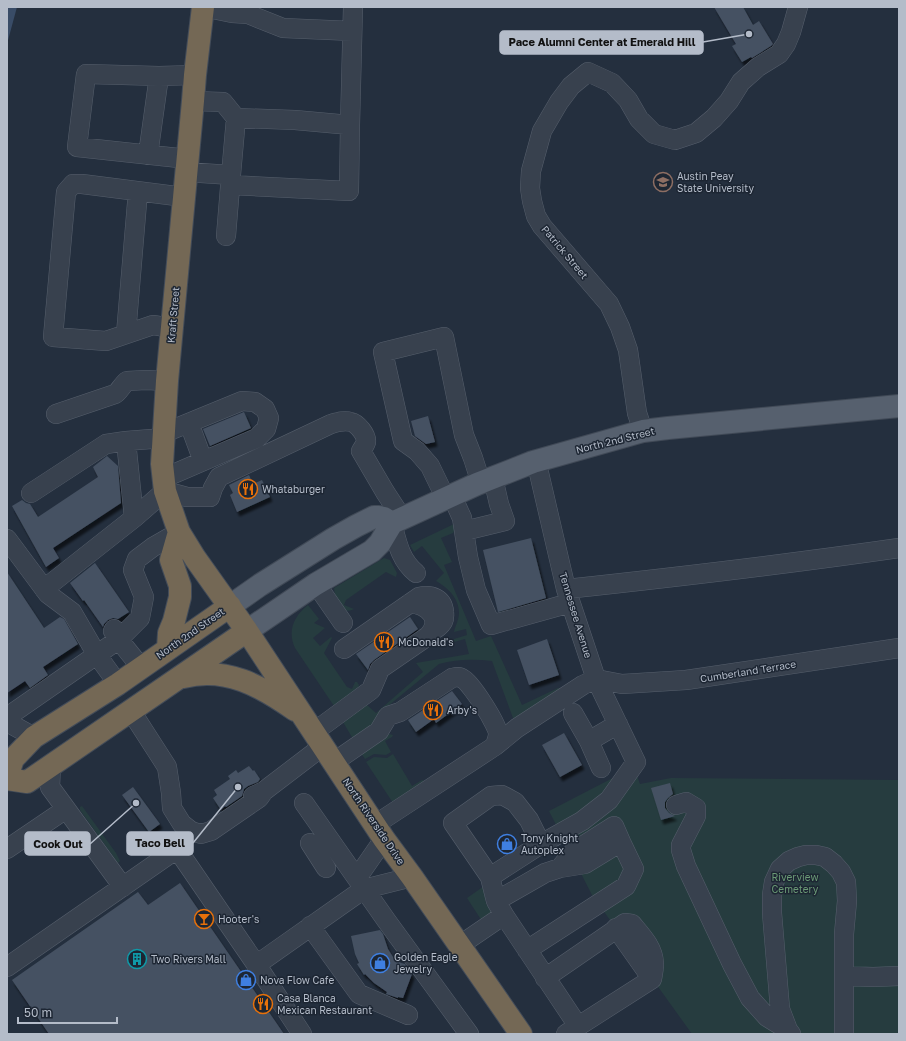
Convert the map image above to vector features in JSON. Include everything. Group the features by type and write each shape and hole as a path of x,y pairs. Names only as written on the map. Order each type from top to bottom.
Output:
{"highway":[{"name":"Kraft Street","path":"203,7 195,75 167,381 162,464 164,485 179,532 195,558 230,606"},
{"path":"168,649 168,633 174,622 180,597 180,586 171,560 179,532"},
{"name":"North Riverside Drive","path":"230,606 380,832 521,1034"},
{"name":"North 2nd Street","path":"230,606 118,684 34,737 13,759 7,778 27,782 247,631"},
{"path":"179,678 194,674 210,673 238,678 274,696 319,739"}],"main road":[{"name":"North 2nd Street","path":"247,631 316,584 372,551 397,521 487,480 533,462 643,431 899,406"},
{"name":"North 2nd Street","path":"230,606 356,526 379,517 397,521"}],"street":[{"path":"203,7 232,13 248,14 283,28 352,31"},
{"path":"195,75 159,76 86,74 77,147 148,155 187,165 230,180 349,191 353,7"},
{"name":"Patrick Street","path":"643,431 637,413 628,350 612,310 609,304 553,239 536,216 530,188 531,171 542,131 567,91 588,72 612,83 628,100 639,119 654,134 675,140 696,133 714,118 729,101 741,82 758,67 779,54 786,44 791,32 798,7"},
{"path":"148,155 159,76"},
{"path":"193,101 223,102 236,118 226,236"},
{"path":"236,118 295,120 350,125"},
{"path":"172,328 153,326 106,341 53,337 66,192 73,184 184,197"},
{"path":"126,334 138,191"},
{"path":"464,531 505,521 499,504 487,480 473,458 464,435 444,336 383,352 403,441 417,451 430,466 462,518 464,531 468,557 476,590 491,625 568,596 710,573 899,548"},
{"path":"56,414 115,394 127,381 167,381"},
{"path":"31,493 106,444 164,436 192,422 242,401 254,402 265,409 268,418 266,429 257,438 208,459 164,485 134,518 44,589"},
{"path":"164,485 187,497 210,498 219,477 331,424 343,421 352,422 366,437 366,443 361,451 385,492 397,521 398,548 410,568 416,573"},
{"path":"192,422 208,459"},
{"path":"126,441 134,518"},
{"name":"Tennessee Avenue","path":"533,462 539,472 568,596 596,679 636,762 610,800 582,821 541,844"},
{"path":"141,668 127,649 118,640 113,631 116,623 132,612 142,609 144,597 133,570 137,559 153,547 179,532"},
{"path":"7,539 48,594 72,612 97,655 118,684"},
{"path":"316,584 343,623"},
{"path":"131,711 167,767 171,792 186,818 191,824 205,825 213,822 255,794 264,791 371,690 380,669 433,631 435,624 434,618 432,613 421,606 410,603 344,649"},
{"path":"7,717 118,640"},
{"name":"Cumberland Terrace","path":"596,679 622,684 686,680 899,648"},
{"path":"319,739 379,731 388,716 400,712 457,676 468,683 492,719 497,728 498,735 502,740"},
{"path":"256,964 310,926 360,883 380,832 517,728 583,685 596,679"},
{"path":"574,713 601,768"},
{"path":"7,722 34,737"},
{"path":"589,741 618,724"},
{"path":"51,766 50,788 123,887"},
{"path":"490,877 541,844 529,820 515,802 502,795 491,796 453,823 490,877 500,908 546,978 572,1030 652,979 654,963 651,950 646,941 632,924 625,923 546,978"},
{"path":"676,805 686,802 696,808 696,816 681,845 681,850 708,916 732,964 750,998 767,1017 790,1032"},
{"path":"304,803 469,1034"},
{"path":"7,849 66,809"},
{"path":"460,945 500,908 545,873 560,868 585,864 621,842 634,869 626,886 527,950"},
{"path":"310,844 326,868"},
{"path":"10,959 123,887 177,850 256,964 302,1034"},
{"path":"790,1032 780,1009 772,913 772,895 774,882 780,869 789,861 798,856 816,855 825,858 834,864 841,872 846,882 847,901 844,934 844,1034"},
{"path":"360,883 412,877"},
{"path":"310,926 359,994 408,1014"},
{"path":"844,976 899,976"}],"green space":[{"path":"454,524 455,530 453,533 441,538 452,562 444,565 476,641 491,636 522,705 558,688 564,688 517,718 513,718 492,661 466,660 446,662 439,664 382,711 376,723 353,739 343,722 367,705 376,713 423,672 416,663 469,654 465,639 454,642 454,639 467,635 466,629 454,632 459,616 459,608 455,598 449,590 436,581 444,573 422,546 414,552 410,545"},
{"path":"384,558 390,560 397,573 396,577 386,572 346,600 344,605 354,609 349,611 342,608 337,601 334,588"},
{"path":"308,605 319,619 314,623 325,628 313,638 320,646 331,637 332,638 324,653 347,687 352,689 355,682 359,685 358,689 334,706 295,648 293,642 293,624 299,614"},
{"path":"389,734 393,735 385,741 391,752 386,755 374,754 365,759 361,753"},
{"path":"393,754 412,786 422,780 425,781 425,783 393,803 366,762 374,757 387,758"},
{"name":"Riverview Cemetery","path":"634,767 640,784 671,778 899,780 899,1034 692,1034 592,895 549,811"},
{"path":"82,806 116,853 120,861 118,863 80,810 80,807"},
{"path":"487,884 485,893 486,901 489,908 496,915 489,932 467,898"}],"water":[{"path":"7,7 17,7 7,44"}],"building":[{"path":"714,7 743,7 753,25 759,21 773,44 752,58 751,57 742,62 732,46 736,44"},
{"path":"244,412 251,428 210,446 203,429"},
{"path":"428,416 435,442 426,444 415,436 411,421"},
{"path":"107,456 118,466 121,503 53,548 59,558 46,567 12,506 22,500 30,504 38,517 98,477 93,467"},
{"name":"Whataburger","path":"249,475 253,484 262,480 270,497 237,512 230,495 233,493 229,485"},
{"path":"531,538 546,598 498,612 483,550"},
{"path":"95,563 129,612 118,619 113,618 108,620 103,627 70,583"},
{"path":"7,572 44,628 60,617 64,619 78,644 43,667 48,675 30,688 25,681 7,693"},
{"path":"410,617 418,629 374,660 370,664 368,670 356,654"},
{"path":"547,639 559,675 529,685 517,650"},
{"name":"Arby's","path":"452,691 462,704 436,723 434,719 416,732 408,720"},
{"path":"564,733 582,765 560,777 542,745"},
{"path":"249,766 253,771 254,770 260,779 258,782 244,789 242,796 221,810 213,798 217,795 214,790 230,779 228,776 236,770 238,773"},
{"path":"670,783 673,794 665,802 665,808 669,813 675,816 661,820 651,788"},
{"path":"133,787 160,824 149,832 122,795"},
{"name":"Two Rivers Mall","path":"180,883 284,1034 49,1034 12,980 138,892 148,905"},
{"name":"Golden Eagle Jewelry","path":"380,930 393,957 405,964 412,974 403,998 386,994 387,992 374,983 365,974 364,975 357,964 359,963 355,954 351,936"}],"place":[{"name":"Pace Alumni Center at Emerald Hill","path":"749,34"},
{"name":"Austin Peay State University","path":"663,182"},
{"name":"Whataburger","path":"248,489"},
{"name":"McDonald's","path":"384,642"},
{"name":"Arby's","path":"433,710"},
{"name":"Taco Bell","path":"238,787"},
{"name":"Cook Out","path":"136,803"},
{"name":"Tony Knight Autoplex","path":"507,844"},
{"name":"Hooter's","path":"204,919"},
{"name":"Two Rivers Mall","path":"137,959"},
{"name":"Golden Eagle Jewelry","path":"380,963"},
{"name":"Nova Flow Cafe","path":"246,980"},
{"name":"Casa Blanca Mexican Restaurant","path":"263,1004"}]}
